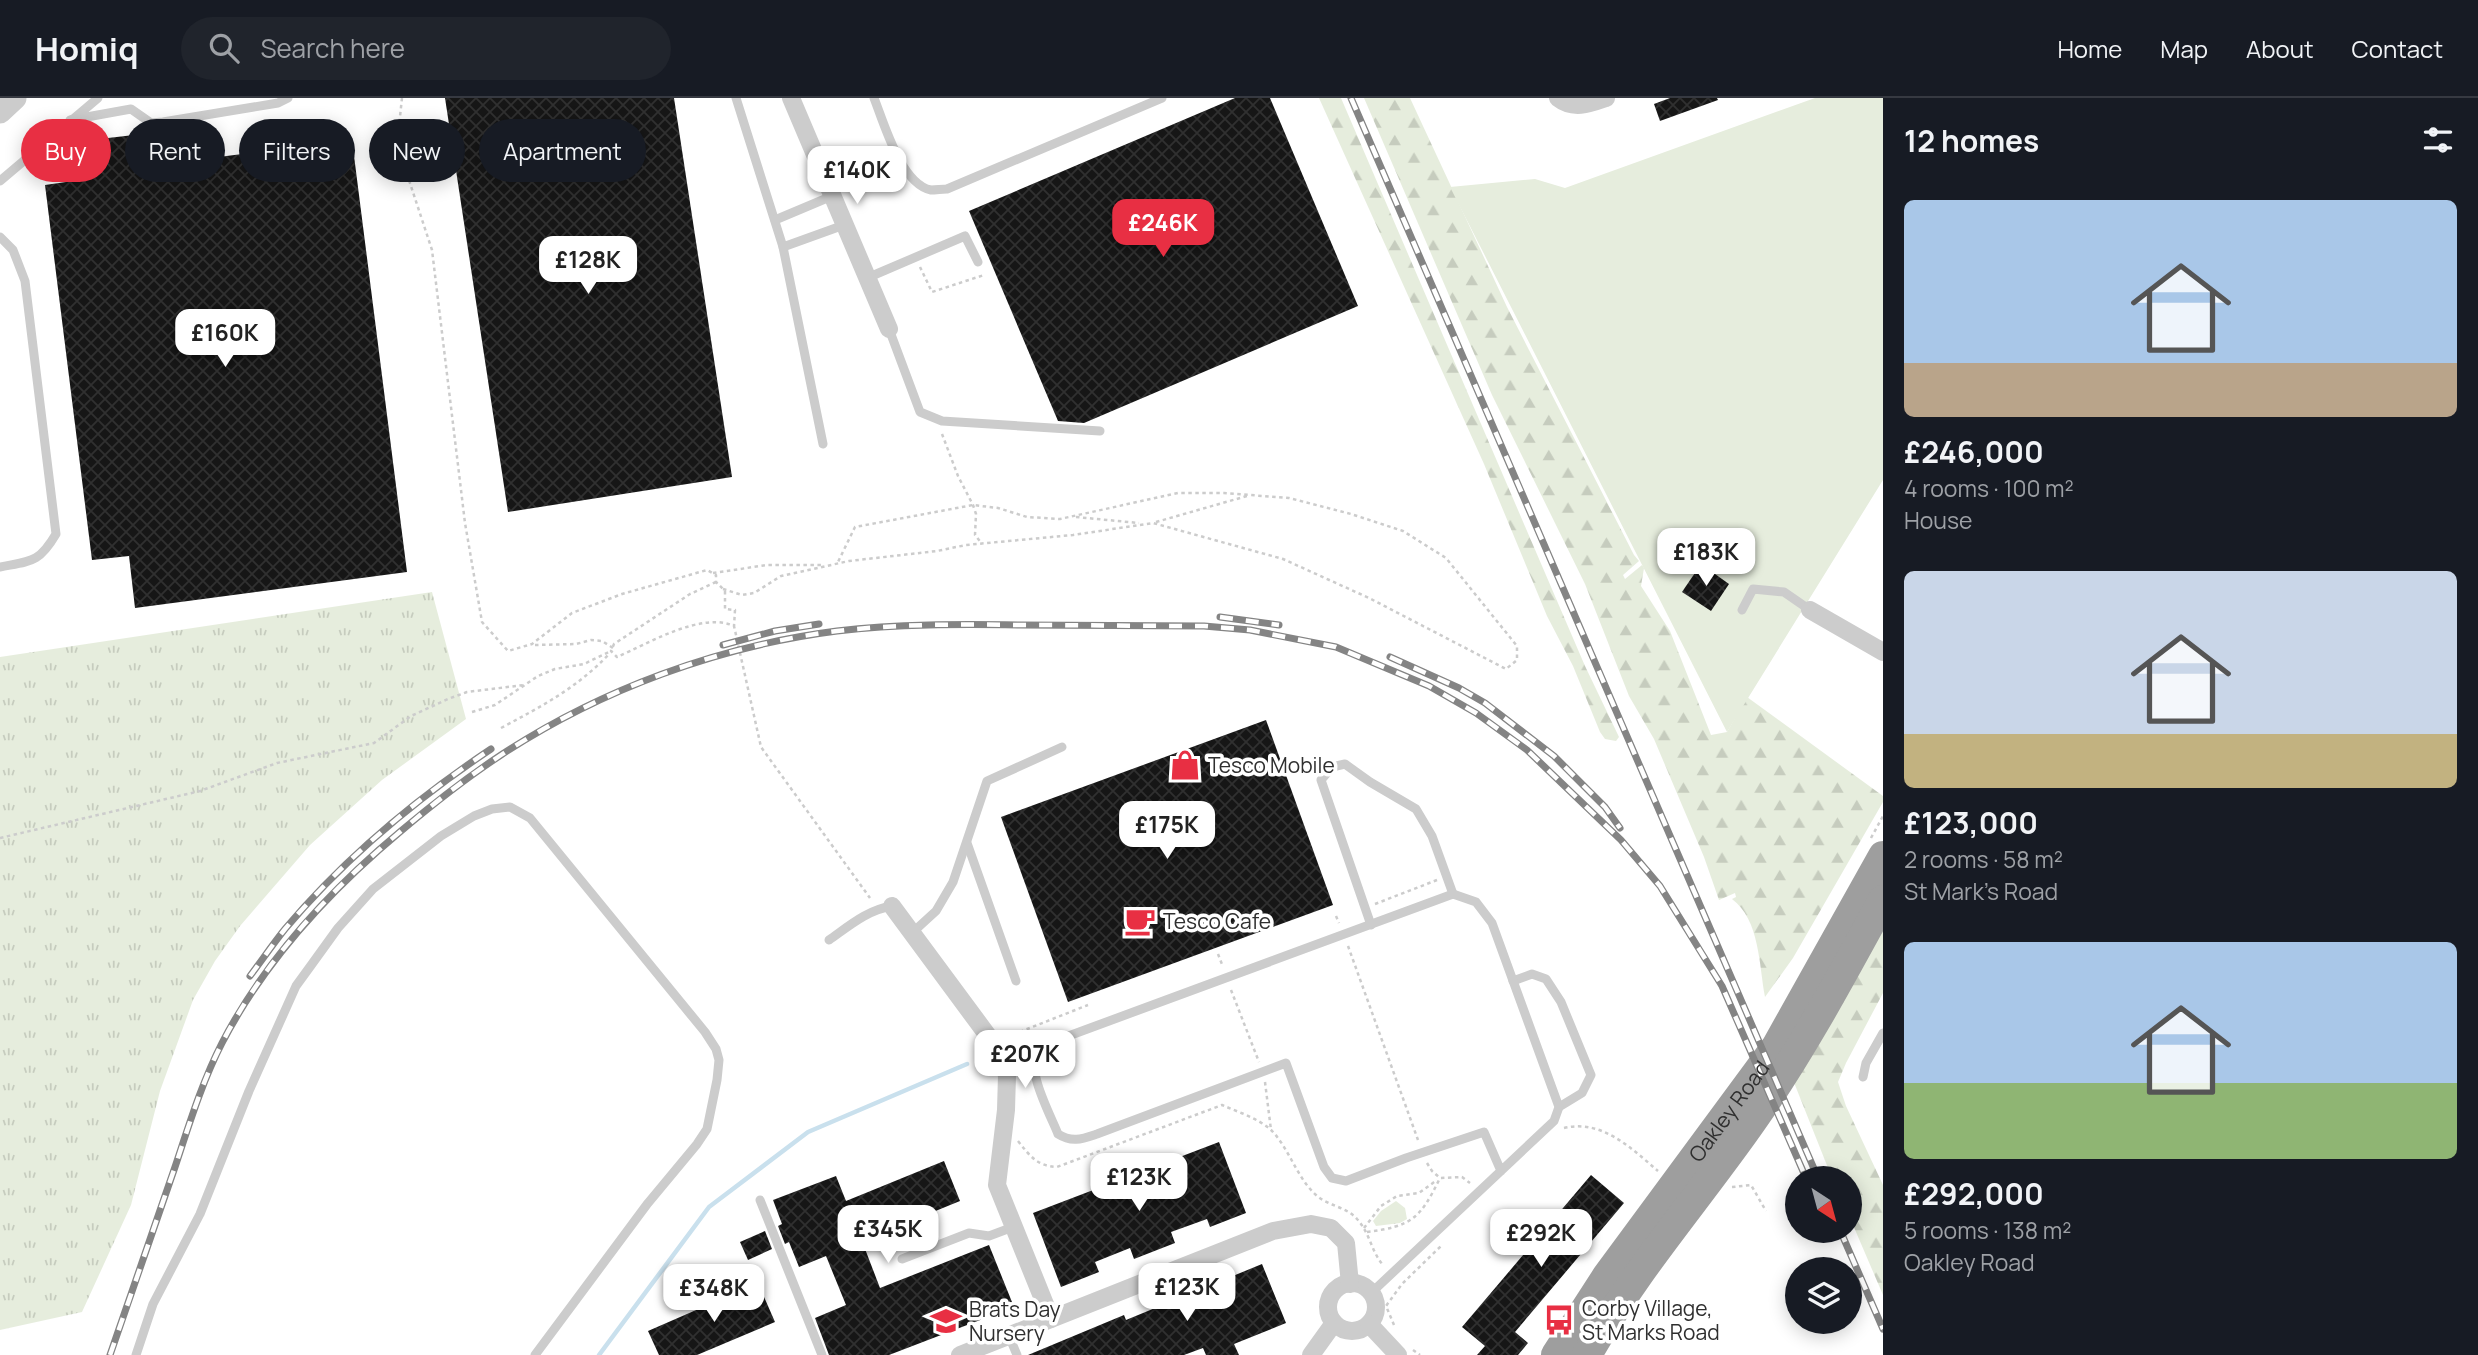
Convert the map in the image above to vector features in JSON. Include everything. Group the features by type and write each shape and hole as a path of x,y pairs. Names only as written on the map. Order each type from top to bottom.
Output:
{"highway":[{"name":"Oakley Road","path":"1556,1355 1608,1276 1776,1047 1883,856"},
{"name":"Oakley Road","path":"1587,1355 1671,1227 1787,1070 1883,900"}],"street":[{"path":"0,111 15,98"},
{"path":"791,98 889,329"},
{"path":"1558,98 1570,105 1582,106 1606,98"},
{"path":"1810,610 1883,652"},
{"path":"892,906 994,1044 1007,1075 1006,1110 997,1185 1051,1320"},
{"path":"960,1355 1273,1231 1303,1224 1331,1228 1346,1243 1350,1284"},
{"path":"1350,1284 1363,1286 1371,1293 1376,1304 1369,1324 1354,1331 1347,1331 1334,1323 1328,1310 1336,1289 1350,1284"},
{"path":"1311,1355 1334,1323"},
{"path":"1369,1324 1403,1351"}],"lane":[{"path":"72,119 99,98"},
{"path":"76,119 131,109 151,123 278,103 288,98"},
{"path":"736,98 783,247 823,444"},
{"path":"874,98 900,161 912,180 929,190 947,189 1162,98"},
{"path":"0,181 21,163"},
{"path":"775,220 832,196"},
{"path":"783,247 844,225"},
{"path":"867,278 965,236 978,262"},
{"path":"0,237 13,250 25,281 56,534 45,552 31,561 0,567"},
{"path":"889,329 920,412 937,419 1100,430"},
{"path":"1742,610 1753,589 1784,592 1810,610"},
{"path":"912,932 936,911 953,882 987,781 1062,747"},
{"path":"1371,925 1321,780 1332,767 1345,764 1416,809 1432,836 1453,894"},
{"path":"136,1355 153,1304 201,1214 249,1091 296,986 338,928 392,873 441,836 474,816 492,809 510,807 530,818 705,1032 716,1049 719,1060 707,1129 536,1355"},
{"path":"967,843 1016,981"},
{"path":"1501,1171 1484,1132 1346,1181 1332,1178 1324,1167 1286,1063 1079,1140 1067,1139 1058,1134 1034,1073 1033,1060 1038,1051 1047,1044 1453,894 1476,902 1492,923 1559,1107"},
{"path":"829,940 859,918 878,908 892,906"},
{"path":"1371,1293 1554,1121 1559,1107 1582,1093 1591,1075 1561,1002 1546,979 1532,974 1513,981"},
{"path":"1863,1077 1866,1063 1883,1033"},
{"path":"760,1200 822,1355"},
{"path":"902,1259 969,1233 989,1236 1013,1227"},
{"path":"1009,1336 1017,1355"}],"path":[{"path":"402,98 398,135 406,171 432,250 465,523 482,622 508,651 533,645 576,644 591,640 603,641 617,657 677,631 704,623 727,622 734,626"},
{"path":"916,257 932,292 984,275"},
{"path":"937,419 947,451 973,505 975,536 982,544"},
{"path":"837,564 855,527 973,505 998,508 1027,517 1060,519 1178,493 1289,498 1403,531 1446,558 1517,646 1517,660 1506,669 1369,598 1283,559 1153,523"},
{"path":"723,589 743,596 754,593 781,576 826,566 1153,523 1251,495"},
{"path":"1072,517 1145,524"},
{"path":"713,573 767,565 826,566"},
{"path":"533,645 572,613 621,594 707,570 716,575 716,582 723,589 727,599 725,609 735,610 734,626 761,747"},
{"path":"501,728 561,696 597,667 614,644 690,594 716,582"},
{"path":"472,712 495,705 524,685 555,669 584,664 612,650"},
{"path":"0,838 200,791 277,763 374,743 411,716 448,699 467,692 524,685"},
{"path":"1366,908 1447,877"},
{"path":"1336,916 1422,1152 1432,1171 1440,1178"},
{"path":"1218,954 1263,1073 1268,1093 1271,1130"},
{"path":"1004,1038 1088,1005"},
{"path":"1561,1129 1579,1125 1612,1135 1666,1178"},
{"path":"1440,1178 1428,1203 1411,1221 1399,1228 1366,1230 1381,1206 1397,1196 1419,1193 1440,1178 1462,1177 1478,1191"},
{"path":"1723,1187 1751,1185 1766,1211"},
{"path":"1395,1326 1387,1307 1402,1284"},
{"path":"1403,1351 1420,1355"}],"green space":[{"path":"1319,98 1341,98 1585,666 1619,737 1616,741 1605,739 1600,732 1573,666 1547,616 1484,464"},
{"path":"1364,98 1410,98 1507,307 1639,561 1623,575 1625,579 1642,565 1644,568 1641,586 1670,631 1711,735 1727,732 1747,697 1883,796 1883,802 1793,958 1765,997 1757,944 1748,919 1732,899 1736,897 1735,893 1719,900 1704,857 1654,739 1629,696 1585,584 1492,395"},
{"path":"1815,98 1883,98 1883,480 1727,732 1450,187 1535,179 1565,188"},
{"path":"432,592 466,719 382,780 310,845 240,926 215,961 193,1000 160,1091 131,1205 82,1312 0,1330 0,657"},
{"path":"1883,923 1883,993 1838,1082 1846,1106 1883,1185 1883,1295 1861,1243 1862,1166 1827,1166 1793,1080"},
{"path":"1396,1201 1405,1208 1407,1219 1400,1223 1376,1226 1373,1221 1381,1211"}],"building":[{"path":"445,98 674,98 732,477 508,512 458,182 465,182 465,119 448,119"},
{"path":"1235,98 1270,98 1358,306 1084,423 1058,421 969,211"},
{"path":"1670,98 1718,100 1660,121 1654,104"},
{"path":"125,136 125,182 225,182 225,156 239,154 239,182 355,182 355,164 407,572 135,608 129,556 92,560 45,185 111,182 111,138"},
{"path":"1701,564 1729,584 1711,611 1682,592"},
{"path":"1266,720 1333,905 1068,1002 1001,817"},
{"path":"1219,1142 1246,1213 1210,1227 1207,1219 1171,1232 1175,1243 1134,1259 1130,1248 1095,1262 1099,1272 1061,1287 1033,1213"},
{"path":"944,1161 960,1201 862,1241 880,1288 989,1245 1014,1307 889,1355 829,1355 815,1318 846,1305 826,1256 799,1267 789,1242 785,1244 778,1226 782,1224 773,1200 836,1176 846,1201"},
{"path":"1591,1175 1624,1203 1515,1332 1528,1343 1518,1355 1477,1355 1485,1346 1462,1327"},
{"path":"765,1231 772,1249 748,1260 740,1242"},
{"path":"1262,1264 1286,1323 1234,1344 1239,1355 1206,1355 1203,1348 1184,1355 1028,1355 1124,1315 1126,1320"},
{"path":"758,1283 775,1322 697,1355 659,1355 648,1331"}],"waterway":[{"path":"599,1355 709,1207 808,1132 967,1064"}],"railway":[{"path":"1351,98 1813,1166"},
{"path":"1220,617 1279,625"},
{"path":"723,645 775,631 819,624"},
{"path":"110,1355 196,1104 222,1043 258,983 279,955 349,878 413,821 475,773 579,710 661,674 704,660 792,638 837,631 974,625 1204,626 1250,630 1336,647 1429,686 1476,713 1527,750 1621,840 1660,886 1722,986 1801,1166"},
{"path":"1390,657 1459,688 1485,703 1554,756 1605,807 1620,828"},
{"path":"250,976 285,929 356,854 408,809 491,749"},
{"path":"1846,1243 1883,1329"}],"place":[{"name":"Tesco Mobile","path":"1185,765"},
{"name":"Tesco Cafe","path":"1140,921"},
{"name":"Corby Village, St Marks Road","path":"1559,1320"},
{"name":"Brats Day Nursery","path":"946,1321"}]}
